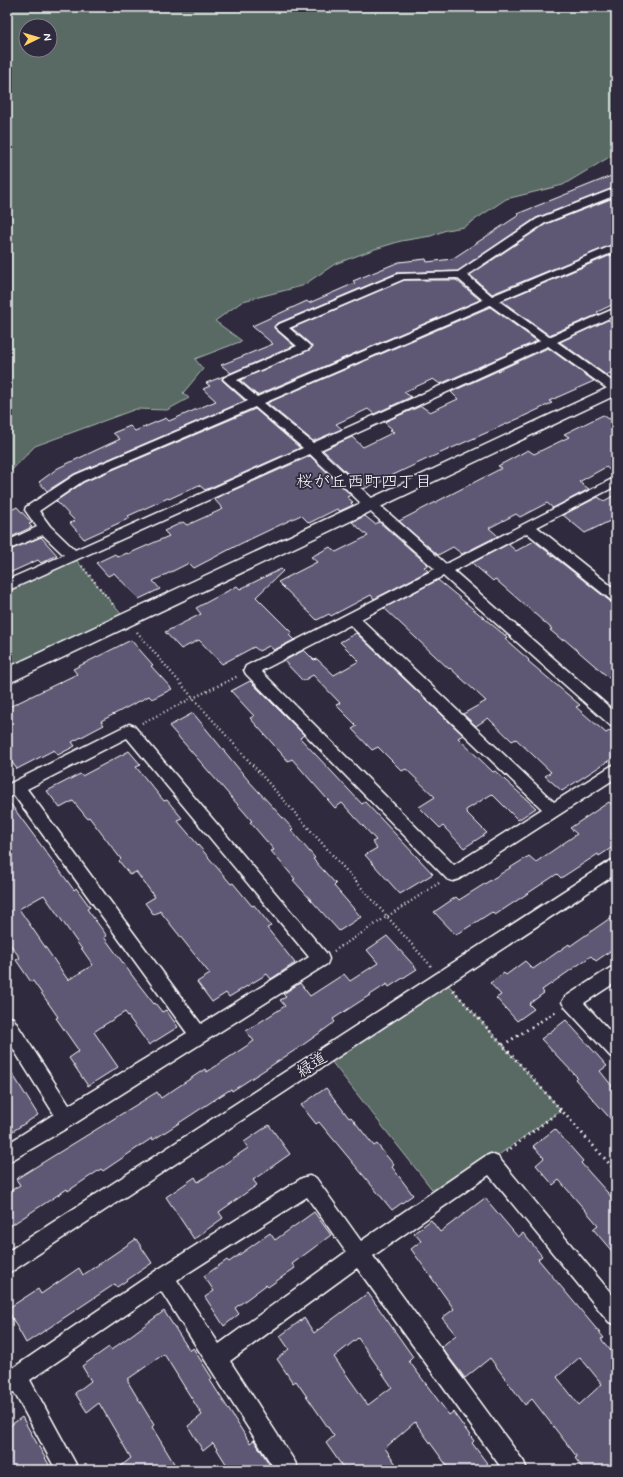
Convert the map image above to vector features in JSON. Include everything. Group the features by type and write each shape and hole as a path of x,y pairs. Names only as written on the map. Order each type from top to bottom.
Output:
{"street":[{"path":"616,191 541,221 460,275 402,276 281,327 305,348 229,379 310,448 371,505 616,722"},
{"path":"73,556 45,529 31,510 79,478 616,247"},
{"path":"7,677 616,389 491,301 460,275"},
{"path":"7,586 616,311"},
{"path":"614,484 251,670 452,874 616,770"},
{"path":"528,527 616,597"},
{"path":"7,546 45,529"},
{"path":"351,618 553,810"},
{"path":"7,1154 67,1118 321,959 129,730 12,790 199,1035"},
{"name":"緑道","path":"7,1263 616,866"},
{"path":"616,973 571,1002 616,1050"},
{"path":"7,1024 67,1118"},
{"path":"216,1359 359,1254 491,1163 616,1315"},
{"path":"68,1470 12,1380 164,1277 309,1185 516,1470"},
{"path":"164,1277 287,1470"}],"path":[{"path":"73,556 193,698 616,1171"},
{"path":"129,730 251,670"},
{"path":"321,959 452,874"},
{"path":"503,1045 571,1002"},
{"path":"491,1163 561,1110"}],"green space":[{"path":"7,7 616,7 616,153 563,185 506,199 464,227 446,230 431,236 401,241 375,249 335,264 302,286 243,301 215,321 242,341 195,359 203,369 183,393 189,398 167,410 136,409 35,446 7,475"},
{"path":"73,556 126,620 7,677 7,586"},
{"path":"443,979 561,1110 439,1198 327,1056"}],"building":[{"path":"616,174 616,187 536,218 458,271 397,273 276,324 274,328 294,346 231,373 221,365 273,344 252,326 307,301 309,303 355,283 353,281 399,262 426,259 427,262 452,259 519,215 517,214"},
{"path":"616,197 616,243 492,294 470,275 546,224"},
{"path":"616,253 616,303 597,312 599,314 549,335 502,301"},
{"path":"404,280 456,280 480,300 257,395 240,380 312,348 310,344 292,328"},
{"path":"490,307 537,341 440,384 433,379 404,392 411,397 374,414 368,409 336,424 342,429 313,441 267,403"},
{"path":"608,320 616,325 616,371 606,375 560,342"},
{"path":"548,348 594,381 549,401 552,403 364,489 323,450 352,437 363,447 394,432 390,430 392,429 384,422 421,406 430,412 458,399 451,392"},
{"path":"224,376 222,380 245,401 74,474 47,491 39,482 58,468 120,439 113,433 130,426 135,431 166,418 169,421 216,401 203,389 210,386 206,383"},
{"path":"255,409 300,448 205,490 199,485 169,499 168,498 128,516 130,518 84,539 70,523 75,521 56,501 84,482"},
{"path":"603,415 609,419 616,416 616,475 606,467 579,482 589,489 553,508 547,503 520,517 516,514 489,528 498,536 462,554 453,547 438,555 399,521 502,468 498,466 528,450 534,454 569,437 564,434"},
{"path":"310,456 351,495 347,497 353,502 351,503 353,505 340,511 337,509 309,523 301,515 194,568 189,563 153,581 160,589 139,599 114,573 108,576 96,563 115,554 118,557 127,553 128,554 169,536 164,531 183,522 187,525 223,509 214,499"},
{"path":"616,494 616,518 585,533 563,515 598,497 604,501"},
{"path":"17,507 32,523 29,524 32,527 7,539 7,512"},
{"path":"365,516 375,524 379,522 386,528 428,565 424,567 428,571 374,599 371,595 331,616 329,614 317,620 278,582 317,562 311,557 330,547 336,552 368,536 352,522"},
{"path":"41,537 57,555 41,563 38,560 7,574 7,551"},
{"path":"534,541 616,606 616,684 564,639 562,640 550,630 552,629 495,579 493,581 472,563 508,544 516,551"},
{"path":"281,569 283,571 256,597 292,633 289,635 294,640 274,650 269,646 259,651 254,647 222,664 199,640 181,649 165,632 201,614 196,608 237,586 240,589"},
{"path":"438,580 507,637 505,639 529,660 528,661 580,705 576,707 606,733 616,729 616,756 562,791 545,776 551,772 516,739 512,741 488,718 476,726 463,714 486,701 450,668 449,669 384,608"},
{"path":"356,633 463,735 458,738 493,772 495,771 536,808 518,820 492,794 466,810 466,812 487,833 464,848 443,826 440,828 419,807 435,797 406,769 402,771 378,747 372,750 352,729 357,726 336,705 340,703 313,675 303,681 284,661 304,650 314,660 317,659 334,675 359,661 340,642"},
{"path":"131,640 153,665 151,666 172,689 152,699 149,696 101,721 104,725 72,742 75,746 58,755 54,750 17,769 7,756 7,708 77,674 73,669"},
{"path":"250,681 304,735 300,738 362,804 365,802 433,874 400,894 365,855 377,848 372,842 376,840 342,803 335,808 292,759 288,761 250,718 254,716 231,691"},
{"path":"193,713 248,780 293,829 291,830 315,858 313,859 336,884 334,886 361,917 339,931 293,880 295,879 271,851 274,850 250,822 252,821 169,726"},
{"path":"129,751 141,765 136,767 164,801 167,800 182,818 177,820 231,884 233,883 252,906 254,905 271,926 267,928 295,963 271,979 267,974 229,997 226,993 212,1002 197,982 210,974 160,911 154,915 145,903 155,897 136,872 130,875 119,861 121,859 89,817 87,818 73,801 60,808 47,791 80,774 82,776"},
{"path":"7,799 74,890 76,888 90,907 87,909 107,936 104,937 137,982 162,1012 166,1010 178,1027 149,1045 125,1012 101,1027 94,1032 118,1067 88,1086 69,1058 79,1051 56,1018 58,1017 33,981 31,982 16,960 20,958 7,940","holes":["44,895 93,965 68,980 19,909"]},
{"path":"609,802 616,808 616,845 599,856 598,854 561,878 557,874 495,915 492,912 456,935 434,912 456,897 459,900 529,856 536,862 577,834 570,828"},
{"path":"616,914 616,947 596,961 591,956 542,990 544,993 529,1004 534,1009 517,1021 496,998 501,995 490,983 504,973 506,975 525,961 533,969 569,944 570,946"},
{"path":"387,936 417,969 389,987 387,984 333,1019 335,1022 300,1047 232,1091 231,1089 153,1140 152,1138 103,1171 101,1169 68,1191 67,1189 7,1228 7,1193 20,1185 16,1179 157,1092 161,1098 205,1069 207,1072 254,1041 246,1031 285,1006 280,1000 286,997 283,994 300,983 310,996 344,974 350,981 378,963 367,950"},
{"path":"566,1020 607,1066 600,1071 616,1091 616,1125 575,1079 577,1077 541,1039"},
{"path":"7,1065 38,1115 13,1131 7,1122"},
{"path":"326,1088 349,1118 351,1117 374,1146 377,1144 394,1165 392,1167 413,1195 392,1210 319,1122 316,1124 301,1105"},
{"path":"269,1125 290,1154 253,1180 257,1185 219,1212 223,1218 194,1239 166,1197 195,1177 198,1182 248,1148 244,1142"},
{"path":"555,1129 583,1161 581,1163 616,1202 616,1256 593,1229 598,1225 559,1180 553,1185 536,1165 544,1158 533,1146"},
{"path":"485,1198 518,1237 523,1233 542,1256 538,1259 604,1338 601,1339 616,1357 616,1470 584,1470 575,1458 577,1457 532,1399 525,1405 490,1358 465,1378 441,1347 456,1335 442,1318 454,1309 411,1249 421,1241 414,1233 431,1220 440,1232","holes":["580,1357 602,1384 579,1405 557,1377"]},
{"path":"314,1212 331,1235 292,1264 295,1268 268,1287 266,1285 235,1308 239,1314 224,1326 205,1297 214,1291 204,1276 227,1260 229,1262 270,1233 275,1240"},
{"path":"136,1239 152,1263 117,1287 115,1284 26,1343 7,1309 38,1289 41,1294 79,1268 83,1275"},
{"path":"368,1293 413,1357 409,1361 449,1415 453,1412 474,1441 472,1443 492,1470 450,1470 415,1422 385,1448 400,1470 345,1470 326,1443 334,1436 296,1381 293,1383 277,1359 289,1349 280,1336 304,1318 314,1333","holes":["358,1338 392,1387 368,1405 334,1357"]},
{"path":"164,1311 190,1351 193,1348 212,1378 210,1380 250,1443 254,1440 273,1470 230,1470 213,1443 203,1451 188,1426 202,1415 164,1354 128,1379 128,1382 154,1425 152,1427 178,1470 116,1470 131,1458 99,1403 87,1412 75,1393 91,1381 82,1366 109,1347 111,1350"},
{"path":"22,1417 52,1470 7,1470 7,1428"}],"district":[{"name":"桜が丘西町四丁目","path":"364,482"}]}
